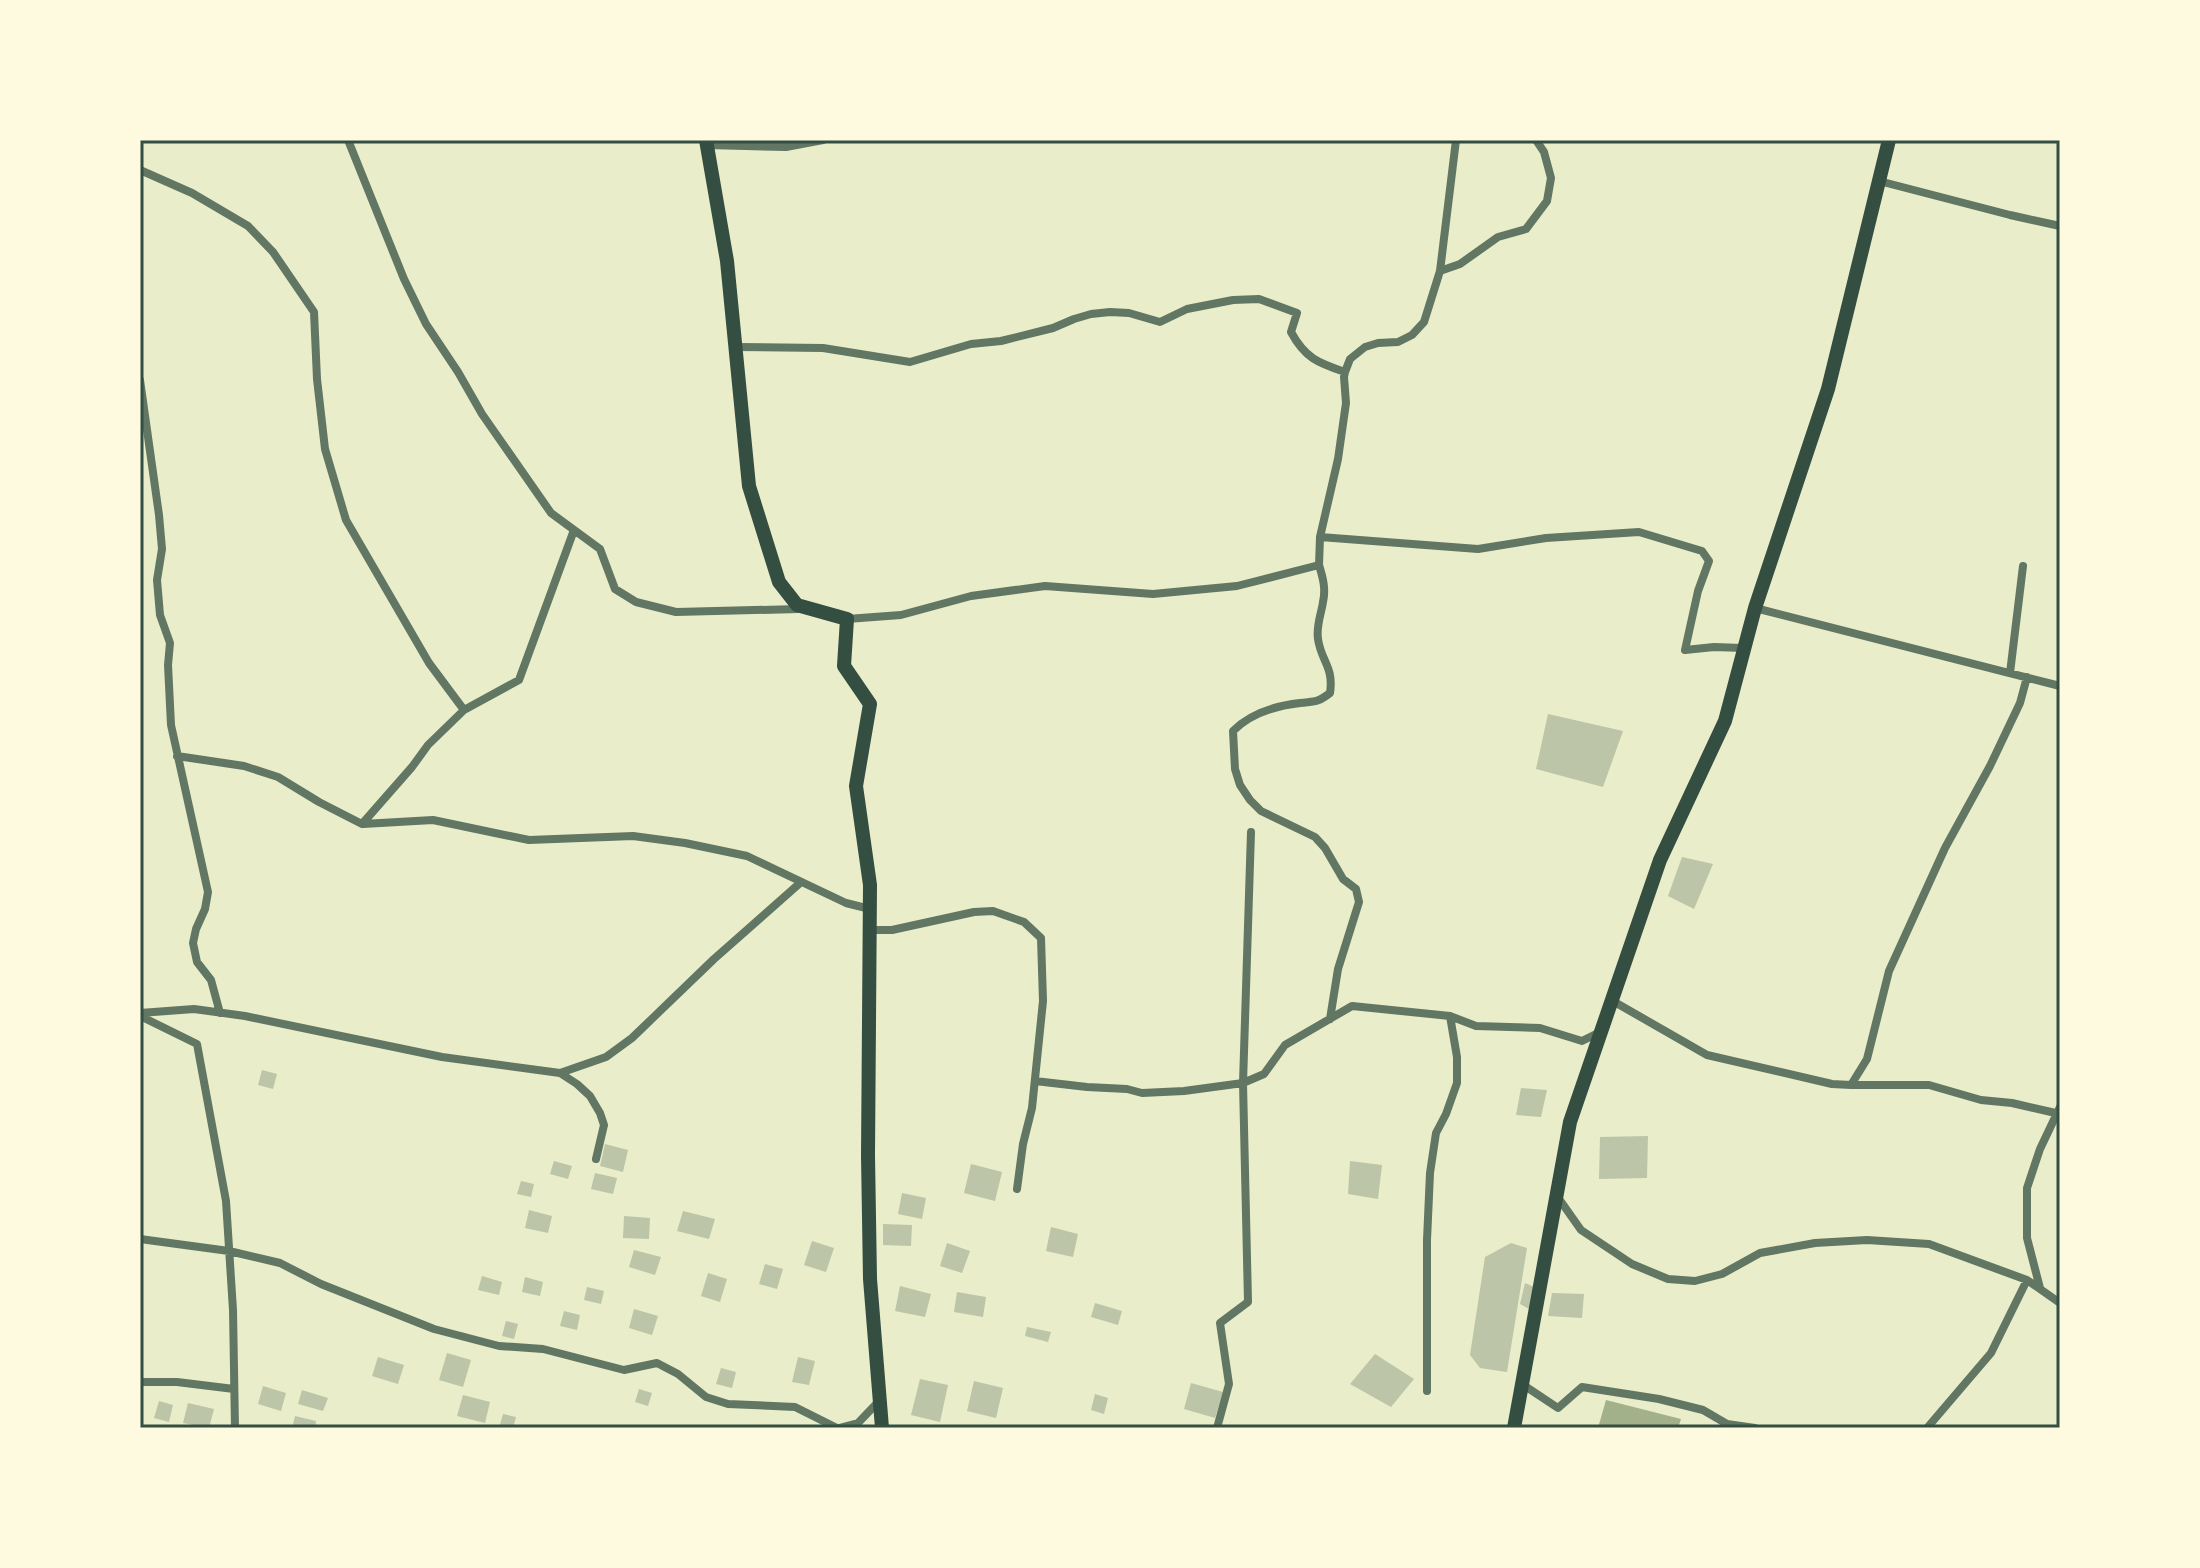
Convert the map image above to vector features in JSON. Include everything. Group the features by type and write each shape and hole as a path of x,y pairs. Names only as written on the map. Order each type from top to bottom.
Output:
{"main road":[{"path":"1514,1428 1570,1122 1660,860 1725,721 1755,608 1828,389 1889,140"},
{"path":"706,142 727,261 749,486 779,582 802,607 847,619 844,666 870,704 856,786 870,885 870,1279 882,1428"}],"street":[{"path":"348,140 404,279 426,324 482,414 551,513 600,549 615,589 636,602 676,612 802,607"},
{"path":"706,142 786,147 823,140"},
{"path":"1330,1019 1338,969 1359,902 1356,889 1343,879 1315,837 1261,811 1250,800 1240,785 1235,769 1233,731 1246,718 1272,708 1318,702 1330,693 1333,678 1318,641 1324,584 1319,565 1320,537 1338,459 1346,403 1345,372 1350,359 1365,347 1398,342 1412,335 1424,322 1440,271 1456,140"},
{"path":"1440,271 1460,264 1498,237 1526,229 1547,201 1551,178 1544,152 1536,140"},
{"path":"140,170 192,193 248,226 273,252 314,312 325,449 346,520 429,663 464,710"},
{"path":"1879,181 2060,226"},
{"path":"736,347 823,348 910,362 971,344 1001,341 1053,328 1091,314 1129,313 1160,322 1187,309 1233,300 1259,299 1297,313 1291,332 1300,348 1311,359 1345,372"},
{"path":"140,380 159,515 162,549 157,580 160,615 170,643 171,725 208,892 193,943 197,962 211,980 220,1013"},
{"path":"362,824 428,745 464,710 519,680 574,530"},
{"path":"1320,537 1478,549 1546,538 1639,532 1702,551 1709,561 1698,591 1685,650 1743,648"},
{"path":"847,619 901,615 971,596 1045,586 1153,594 1237,586 1319,565"},
{"path":"2010,673 2023,566"},
{"path":"1755,608 2060,686"},
{"path":"1851,1085 1867,1059 1889,971 1945,848 2014,716 2027,677"},
{"path":"177,756 244,766 278,777 362,824 433,820 529,840 633,836 685,843 747,856 846,903 870,909"},
{"path":"1217,1428 1229,1384 1220,1323 1248,1302 1243,1083 1251,832"},
{"path":"560,1073 606,1057 632,1038 714,959 800,883"},
{"path":"870,930 892,930 974,912 993,911 1024,922 1041,938 1043,1001 1032,1108 1017,1189"},
{"path":"1035,1081 1142,1093 1243,1083 1264,1074 1285,1045 1352,1006 1450,1016 1476,1026 1540,1028 1582,1041 1597,1035 1610,1003 1707,1055 1832,1084 1929,1085 1981,1100 2059,1112 2040,1149 2027,1188 2027,1238 2040,1288"},
{"path":"140,1014 194,1009 308,1028 442,1057 560,1073 590,1096 600,1113 604,1125 596,1159"},
{"path":"140,1014 197,1044 226,1201 233,1310 235,1428"},
{"path":"1427,1391 1430,1173 1436,1133 1457,1083 1457,1057 1450,1016"},
{"path":"1556,1196 1581,1230 1632,1264 1668,1279 1695,1281 1722,1274 1760,1253 1815,1243 1867,1240 1929,1244 2027,1280 2060,1303"},
{"path":"140,1239 229,1251 280,1263 321,1284 434,1329 499,1346 543,1349 624,1370 657,1363 678,1374 706,1397 728,1404 795,1407 838,1428 858,1423 881,1400"},
{"path":"1927,1428 1991,1353 2027,1280"},
{"path":"140,1382 177,1382 234,1389"},
{"path":"1522,1384 1558,1408 1582,1387 1659,1399 1703,1410 1727,1424 1755,1428"}],"shaded area":[{"path":"1606,1400 1681,1419 1678,1428 1598,1428"}],"building":[{"path":"1548,714 1623,731 1603,787 1536,769"},
{"path":"1682,857 1713,864 1694,909 1668,896"},
{"path":"262,1070 277,1074 273,1089 258,1085"},
{"path":"1521,1088 1547,1090 1541,1117 1516,1115"},
{"path":"1648,1136 1647,1178 1599,1179 1600,1137"},
{"path":"605,1144 628,1150 623,1172 600,1166"},
{"path":"554,1161 572,1166 568,1179 550,1174"},
{"path":"1350,1161 1382,1165 1378,1199 1348,1194"},
{"path":"971,1164 1002,1172 995,1201 964,1193"},
{"path":"595,1173 617,1178 613,1194 591,1189"},
{"path":"521,1181 534,1184 531,1197 517,1194"},
{"path":"902,1193 926,1198 922,1219 898,1214"},
{"path":"529,1210 552,1216 548,1233 525,1228"},
{"path":"683,1211 715,1219 709,1239 677,1231"},
{"path":"624,1216 650,1218 649,1239 623,1238"},
{"path":"883,1224 912,1225 911,1246 883,1245"},
{"path":"1051,1227 1078,1234 1073,1257 1046,1251"},
{"path":"812,1241 834,1248 826,1272 804,1265"},
{"path":"947,1243 970,1251 962,1273 940,1266"},
{"path":"1511,1243 1527,1248 1507,1372 1480,1368 1470,1355 1485,1257"},
{"path":"634,1250 661,1257 655,1275 629,1267"},
{"path":"765,1264 783,1269 777,1289 759,1284"},
{"path":"708,1273 727,1279 720,1302 701,1296"},
{"path":"482,1276 502,1282 499,1295 478,1290"},
{"path":"525,1277 543,1282 540,1296 522,1292"},
{"path":"1525,1283 1534,1287 1529,1309 1520,1304"},
{"path":"900,1286 931,1294 925,1317 895,1311"},
{"path":"587,1287 604,1291 601,1304 584,1300"},
{"path":"957,1292 986,1297 983,1317 954,1312"},
{"path":"1552,1293 1584,1294 1582,1318 1548,1316"},
{"path":"1095,1303 1122,1311 1118,1325 1091,1317"},
{"path":"634,1309 658,1316 652,1335 629,1328"},
{"path":"564,1311 580,1315 577,1330 560,1326"},
{"path":"506,1321 518,1324 514,1339 502,1336"},
{"path":"1027,1327 1051,1332 1048,1342 1025,1336"},
{"path":"447,1353 471,1360 463,1387 439,1380"},
{"path":"1375,1354 1414,1379 1391,1407 1350,1384"},
{"path":"378,1357 404,1365 398,1384 372,1376"},
{"path":"798,1357 815,1361 809,1385 792,1382"},
{"path":"721,1368 736,1372 732,1388 716,1384"},
{"path":"920,1379 948,1385 940,1422 911,1415"},
{"path":"974,1381 1003,1388 996,1418 967,1411"},
{"path":"1191,1383 1223,1392 1215,1418 1184,1409"},
{"path":"263,1386 286,1393 281,1411 258,1404"},
{"path":"639,1389 652,1393 648,1406 635,1402"},
{"path":"302,1390 328,1398 323,1411 298,1404"},
{"path":"1095,1394 1108,1398 1104,1414 1091,1410"},
{"path":"463,1395 490,1402 485,1423 457,1416"},
{"path":"159,1401 173,1405 169,1422 154,1418"},
{"path":"188,1403 214,1409 209,1428 183,1423"},
{"path":"503,1414 516,1417 513,1428 499,1428"},
{"path":"295,1416 316,1421 315,1428 292,1428"}]}
